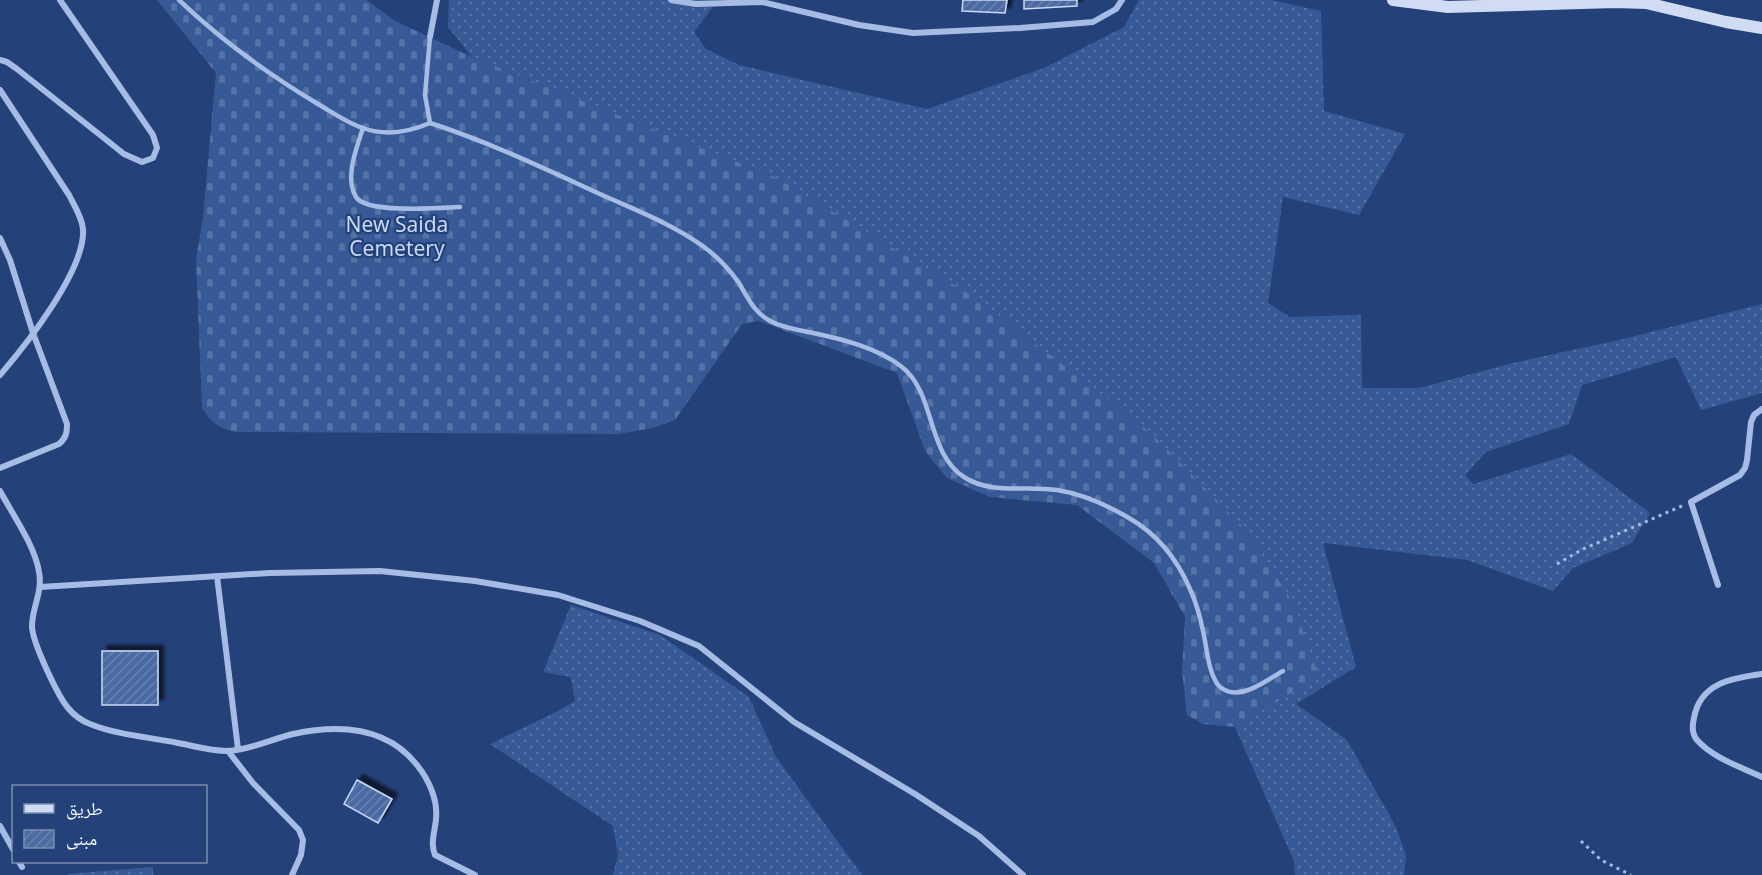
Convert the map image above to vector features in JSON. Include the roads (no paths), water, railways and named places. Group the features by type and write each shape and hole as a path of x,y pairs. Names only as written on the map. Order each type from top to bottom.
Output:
{"street":[{"path":"0,60 17,69 124,154 142,162 153,158 157,148 153,135 60,0"},
{"path":"430,37 437,0"},
{"path":"671,0 696,4 762,2 859,25 913,33 1093,22 1116,9 1122,0"},
{"path":"1393,0 1448,7 1646,3 1762,28"},
{"path":"0,90 69,195 79,213 83,228 82,243 72,270 51,308 0,375"},
{"path":"0,238 10,260 33,333 67,424 65,438 59,444 0,468"},
{"path":"1718,585 1691,502 1740,475 1745,468 1751,422 1754,415 1762,409"},
{"path":"0,491 37,562 40,587 32,626 33,634 62,700 70,710 88,724 112,731 228,751 315,730 354,730 382,736 417,764 431,789 437,816 433,846 435,855 475,875"},
{"path":"40,587 270,573 380,571 515,586 558,595 640,621 699,646 794,722 915,794 970,830 1023,875"},
{"path":"217,576 238,749"},
{"path":"1762,674 1719,683 1708,690 1696,709 1693,731 1695,738 1712,752 1762,777"},
{"path":"228,751 253,783 299,830 303,840 301,855 292,875"},
{"path":"0,826 12,847"}],"lane":[{"path":"178,0 258,66 301,94 363,128 399,132 430,123 486,142 528,160 679,231 717,256 740,284 755,309 772,322 843,340 887,358 901,367 911,376 918,388 945,456 963,477 992,487 1058,490 1090,499 1147,528 1166,549 1189,587 1203,629 1211,670 1220,687 1229,692 1238,693 1283,671"},
{"path":"430,37 425,94 430,123"},
{"path":"363,128 354,158 352,185 355,196 362,203 409,210 460,207"}],"park label":[{"name":"New Saida Cemetery","path":"397,237"}]}
